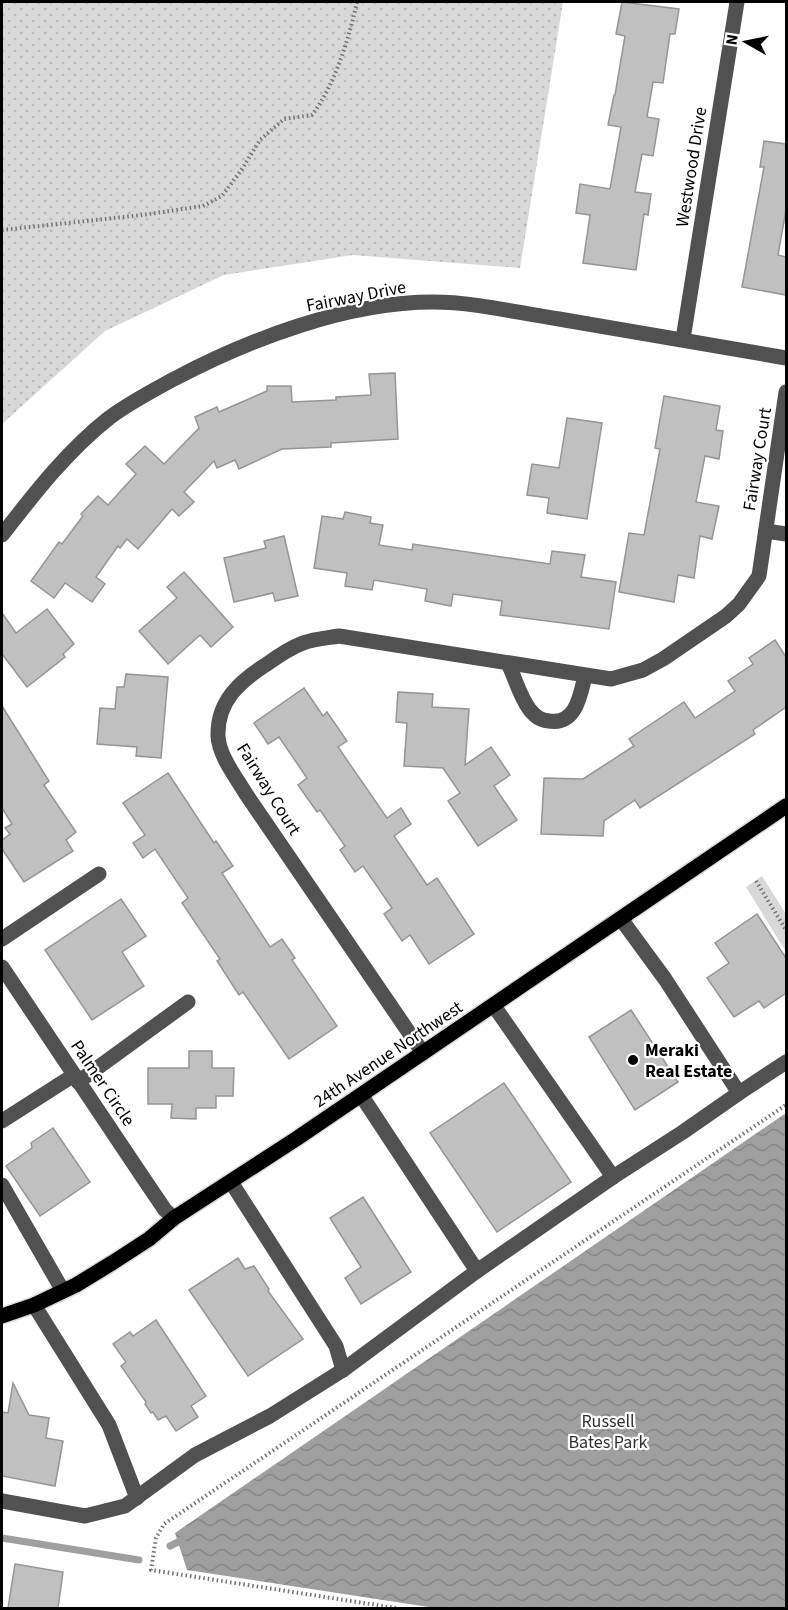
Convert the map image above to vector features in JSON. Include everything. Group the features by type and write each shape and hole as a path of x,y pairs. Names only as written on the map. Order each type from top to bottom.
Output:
{"main road":[{"name":"24th Avenue Northwest","path":"2,1316 63,1292 140,1245 174,1218 494,1006 786,806"}],"street":[{"name":"Westwood Drive","path":"683,339 737,2"},
{"name":"Fairway Drive","path":"2,535 61,463 110,417 144,395 235,348 295,328 365,310 434,302 516,312 786,358"},
{"name":"Fairway Court","path":"423,1053 246,794 230,767 218,738 222,711 227,697 246,677 283,653 303,643 339,636 611,679 642,670 663,659 726,616 739,604 759,576 786,392"},
{"name":"Fairway Court","path":"766,531 786,534"},
{"path":"508,663 529,708 539,720 553,722 563,720 573,713 579,701 585,676"},
{"path":"2,939 99,874"},
{"path":"621,919 665,979 739,1093"},
{"name":"Palmer Circle","path":"2,967 159,1200 174,1218"},
{"path":"2,1122 76,1078 188,1002"},
{"path":"494,1006 613,1177"},
{"path":"2,1501 85,1516 125,1506 195,1455 270,1416 342,1370 477,1271 786,1062"},
{"path":"361,1095 477,1271"},
{"path":"231,1182 336,1346 342,1370"},
{"path":"2,1185 63,1292"},
{"path":"34,1305 110,1425 137,1498"}],"path":[{"path":"2,230 203,206 222,196 260,140 284,119 312,114 323,100 352,27 357,2"},
{"path":"756,881 786,930"},
{"path":"396,1608 151,1570 156,1538 164,1524 786,1105"}],"shaded area":[{"path":"2,2 563,2 520,268 353,255 224,275 105,331 2,424"},
{"path":"762,876 786,914 786,952 746,887"}],"water":[{"name":"Russell Bates Park","path":"786,1113 786,1608 435,1608 187,1570 175,1533"}],"building":[{"path":"622,2 679,9 675,34 670,34 663,83 653,82 647,117 659,119 653,156 642,154 635,192 651,194 648,215 644,214 636,270 583,263 590,215 576,213 580,184 610,189 621,127 608,125 625,36 616,34"},
{"path":"764,141 786,144 786,210 778,255 786,257 786,295 742,287 764,167 760,167"},
{"path":"395,373 398,439 331,443 331,447 282,449 239,469 235,460 217,468 214,461 184,492 194,502 179,516 172,509 138,549 127,539 120,548 118,546 96,577 105,584 92,602 65,583 54,598 31,581 59,542 62,544 83,516 81,514 98,496 108,505 136,474 126,464 145,446 164,464 199,428 195,417 217,407 219,412 267,391 267,386 291,386 292,402 336,400 336,397 371,395 369,374"},
{"path":"664,396 720,406 716,430 723,431 719,459 705,456 696,502 719,506 712,539 700,536 694,578 678,575 674,602 619,592 629,533 644,535 660,449 655,448"},
{"path":"567,418 602,423 587,519 547,513 549,498 527,495 532,464 559,468"},
{"path":"345,512 371,517 370,523 383,525 379,545 412,550 413,544 550,564 552,551 585,555 581,577 616,582 609,629 500,615 502,601 453,594 451,606 425,601 427,589 374,580 372,590 345,586 347,573 314,568 322,516 343,519"},
{"path":"284,536 298,596 275,601 273,593 234,602 224,558 266,548 264,541"},
{"path":"184,572 233,627 211,647 200,635 168,664 139,631 177,598 167,587"},
{"path":"47,609 74,644 63,654 65,657 27,687 2,654 2,613 16,633"},
{"path":"775,640 786,657 786,707 753,730 755,734 640,808 635,800 604,821 603,836 541,834 544,778 583,779 634,746 629,739 684,702 695,718 735,691 728,681 753,664 749,658"},
{"path":"126,674 168,677 161,758 136,756 137,747 97,744 100,708 115,709 117,687 124,687"},
{"path":"304,688 323,716 327,712 347,741 338,747 387,818 401,808 411,824 394,836 427,885 437,878 474,934 429,964 410,935 402,941 384,914 392,908 363,866 355,872 340,850 345,846 320,810 317,812 298,785 307,778 279,737 268,744 254,723"},
{"path":"398,692 433,694 432,707 469,709 465,765 491,747 510,775 494,786 517,820 478,846 448,801 460,793 443,768 404,766 407,723 396,722"},
{"path":"2,706 49,781 44,785 76,832 66,840 73,851 24,882 2,849 2,840 10,834 5,828 12,824 2,808"},
{"path":"168,773 214,843 216,841 233,866 222,873 270,947 282,939 295,958 292,960 337,1026 289,1059 243,992 239,995 217,961 220,959 182,903 188,898 155,849 143,858 133,843 145,835 123,803"},
{"path":"121,899 146,936 122,952 144,986 92,1020 45,950"},
{"path":"757,914 786,958 786,993 764,1008 759,1001 734,1017 707,978 729,963 715,943"},
{"name":"Meraki Real Estate","path":"631,1010 678,1082 635,1110 589,1037"},
{"path":"189,1051 212,1051 212,1068 234,1068 233,1096 216,1096 216,1108 196,1108 196,1119 171,1118 172,1104 148,1104 148,1068 189,1068"},
{"path":"504,1083 571,1182 497,1232 430,1133"},
{"path":"53,1128 90,1182 40,1216 6,1166 32,1148 31,1143"},
{"path":"363,1197 411,1272 361,1304 345,1278 361,1267 330,1218"},
{"path":"238,1258 245,1269 254,1266 269,1289 268,1291 303,1339 248,1376 189,1290"},
{"path":"156,1320 206,1396 191,1406 198,1417 176,1431 166,1416 158,1420 153,1412 151,1413 121,1366 126,1362 113,1344 130,1332 133,1336"},
{"path":"13,1383 29,1415 49,1418 46,1438 63,1441 55,1486 2,1476 2,1412 8,1413"},
{"path":"15,1564 63,1572 58,1608 8,1608"}],"waterway":[{"path":"2,1538 139,1560"},
{"path":"170,1546 182,1540"}],"place":[{"name":"Meraki Real Estate","path":"633,1060"}]}
